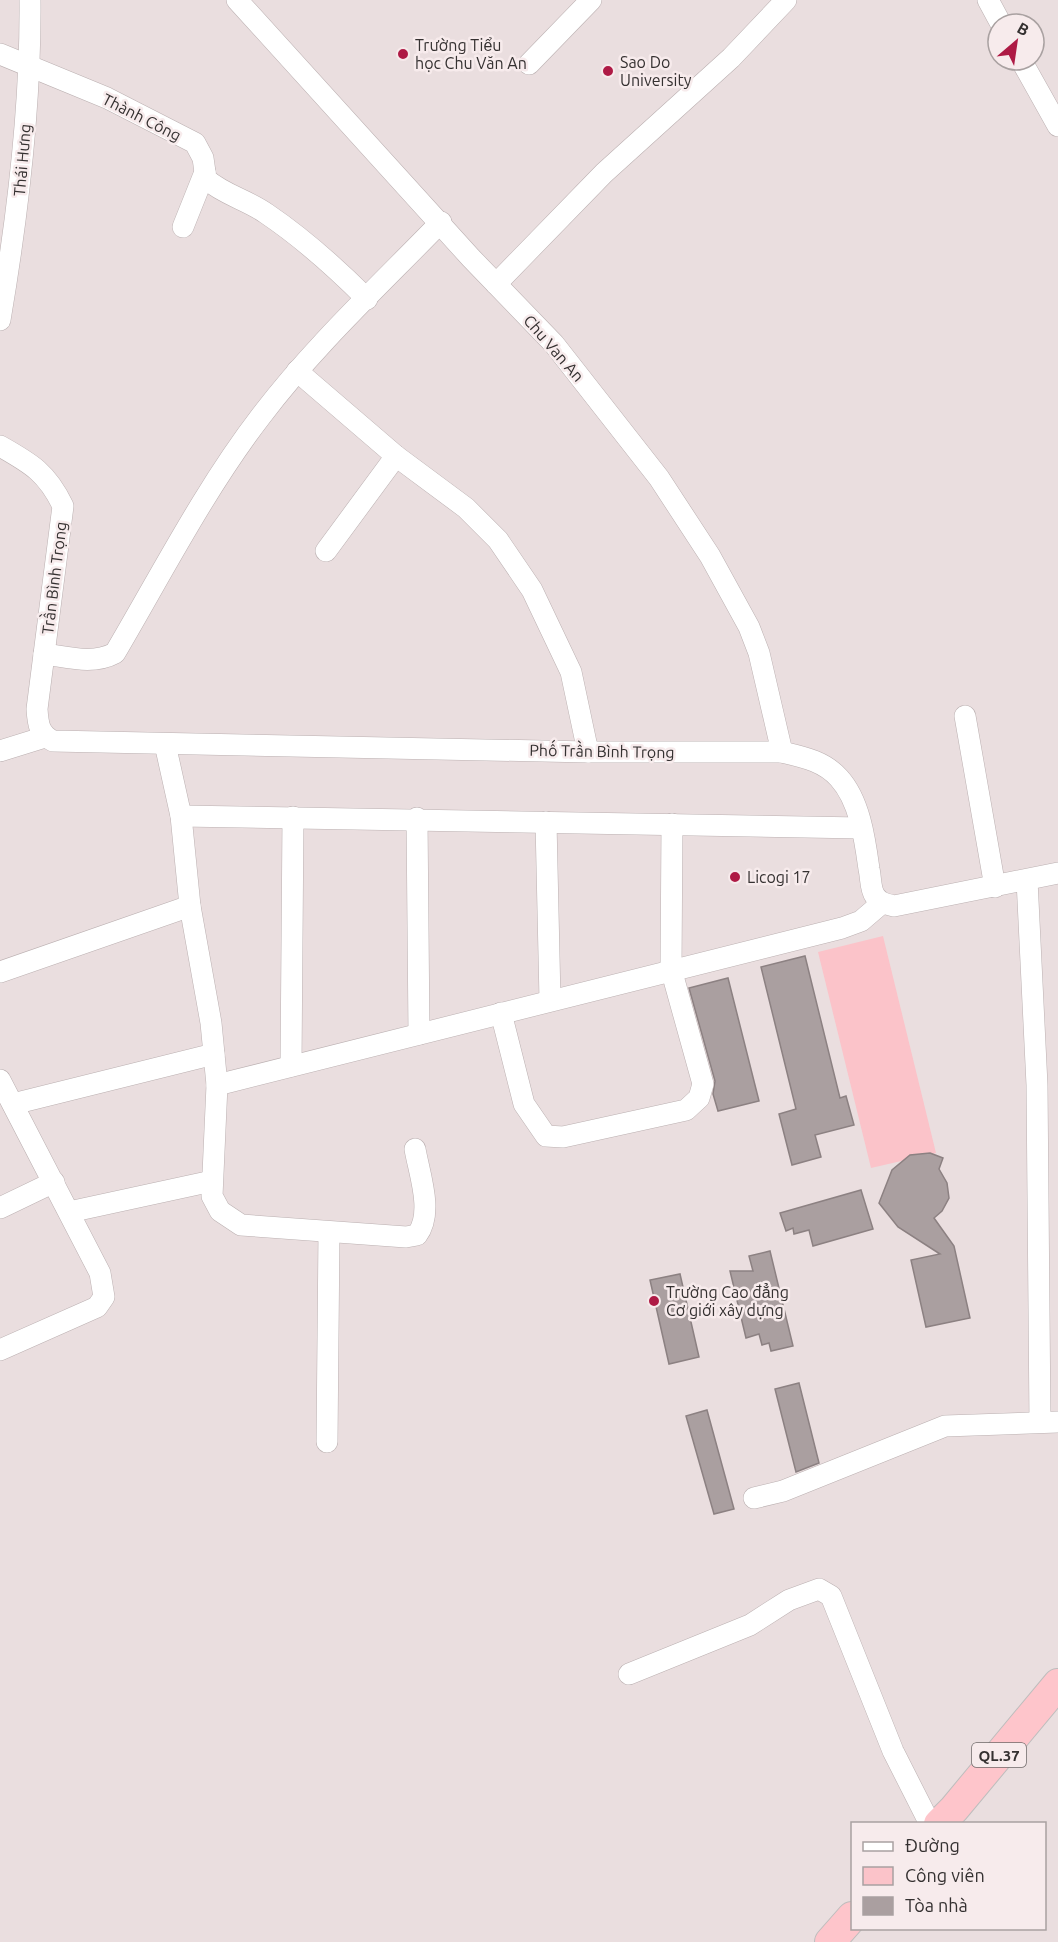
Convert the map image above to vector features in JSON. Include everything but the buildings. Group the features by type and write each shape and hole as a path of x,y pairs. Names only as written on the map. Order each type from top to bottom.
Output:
{"highway":[{"name":"QL.37","path":"941,1822 1058,1684"},
{"path":"830,1942 851,1918"}],"street":[{"name":"Thái Hưng","path":"0,320 16,223 30,66 30,0"},
{"name":"Chu Van An","path":"237,0 568,362 659,478 710,556 749,627 759,653 782,752"},
{"path":"496,284 604,173 731,58 786,0"},
{"path":"529,64 585,2"},
{"name":"Thành Công","path":"0,54 107,98 195,143 203,158 206,179 216,188 265,213 324,257 367,299"},
{"path":"1028,72 1058,126"},
{"path":"183,227 205,172"},
{"path":"44,654 93,660 115,653 220,473 261,415 297,371 441,222"},
{"path":"297,371 396,456 484,524 532,590 571,672 588,752"},
{"name":"Trần Bình Trọng","path":"0,446 28,461 52,483 63,506 37,709 38,726 45,737"},
{"path":"326,551 396,456"},
{"path":"965,716 995,887"},
{"path":"0,736 21,742"},
{"path":"0,751 21,742 45,737"},
{"name":"Phố Trần Bình Trọng","path":"45,737 69,742 165,744 588,752 782,752 808,758 825,766 840,779 852,799 861,828 873,894 882,903"},
{"path":"165,744 181,816 190,906 214,1053 217,1085 212,1196 220,1210 241,1225 405,1237 417,1234 423,1227 425,1206 415,1149"},
{"path":"181,816 417,818 861,828"},
{"path":"291,1066 293,817"},
{"path":"417,818 419,1034"},
{"path":"546,822 550,1000"},
{"path":"501,1013 524,1104 546,1136 563,1137 686,1110 699,1098 703,1084 671,969 672,824"},
{"path":"217,1085 671,969 842,928 861,921 882,903 894,906 1058,873"},
{"path":"754,1498 783,1491 945,1426 1049,1422 1027,880"},
{"path":"0,972 190,906"},
{"path":"13,1104 214,1053"},
{"path":"0,1080 100,1273 104,1296 97,1307 0,1350"},
{"path":"69,1212 212,1181"},
{"path":"0,1208 54,1182"},
{"path":"327,1442 329,1232"},
{"path":"629,1674 750,1625 789,1600 819,1589 831,1596 840,1615 894,1751 929,1822"}],"green space":[{"path":"883,936 936,1153 871,1168 818,952"}],"place":[{"name":"Trường Tiểu học Chu Văn An","path":"403,54"},
{"name":"Sao Do University","path":"608,71"},
{"name":"Licogi 17","path":"735,877"},
{"name":"Trường Cao đẳng Cơ giới xây dựng","path":"654,1301"}]}
